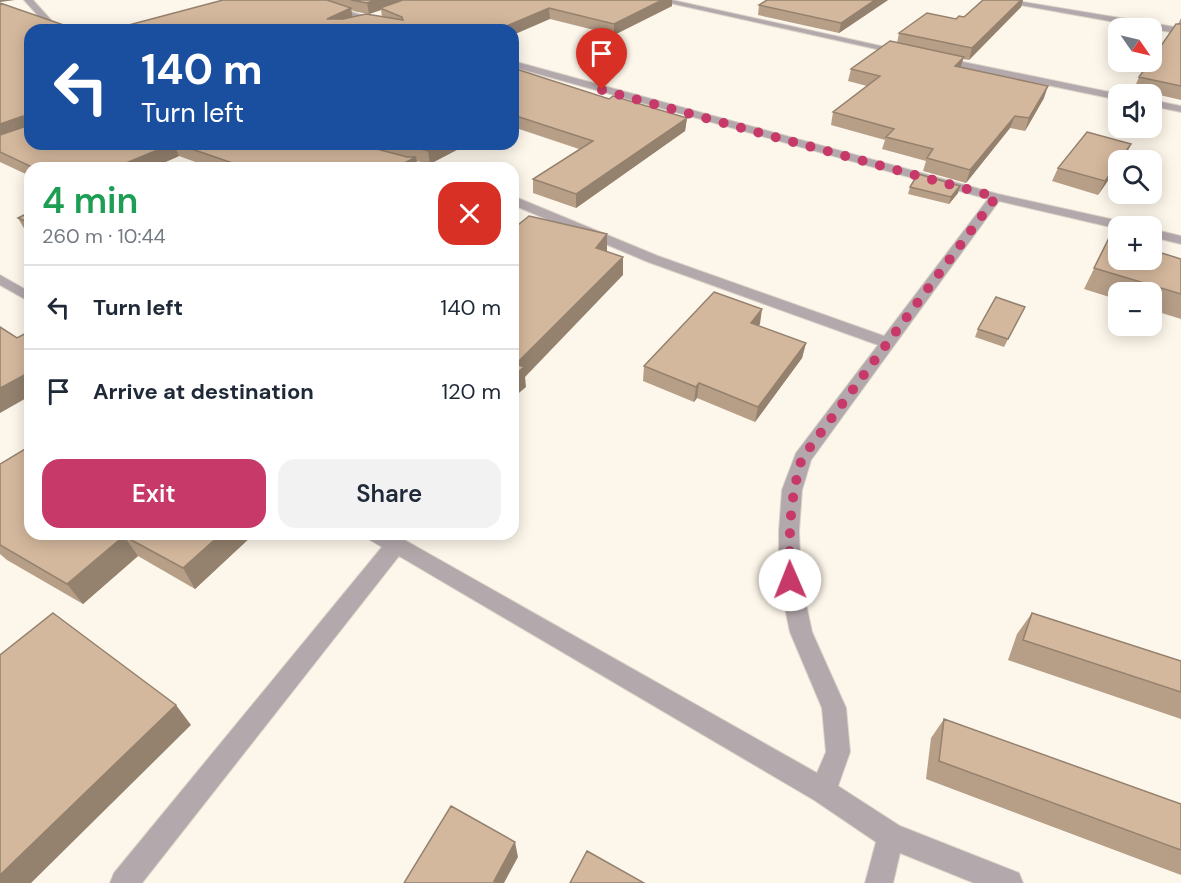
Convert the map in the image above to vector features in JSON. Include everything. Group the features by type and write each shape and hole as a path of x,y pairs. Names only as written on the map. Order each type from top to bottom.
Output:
{"street":[{"path":"28,0 50,24"},
{"path":"310,0 379,24"},
{"path":"660,0 909,53"},
{"path":"996,0 1181,31"},
{"path":"356,23 385,13"},
{"path":"932,58 1108,95"},
{"path":"519,66 996,197 1108,222"},
{"path":"1162,105 1181,109"},
{"path":"376,155 402,162"},
{"path":"823,791 838,752 834,708 801,632 790,580 789,531 792,490 802,458 885,342 996,197"},
{"path":"519,203 653,259 885,342"},
{"path":"1162,235 1181,240"},
{"path":"0,279 24,294"},
{"path":"124,883 386,540 823,791 891,836 1009,883"},
{"path":"879,883 891,836"}],"building":[{"path":"223,0 327,0 351,8 327,19 343,19 366,14 403,20 402,17 380,8 403,0 662,0 614,24 549,8 511,24 133,24"},
{"path":"351,0 376,0 367,3"},
{"path":"767,0 875,0 841,23 759,5"},
{"path":"983,0 1021,0 972,48 899,33 927,13 956,19 959,16 964,17"},
{"path":"0,3 61,24 24,24 24,117 0,124"},
{"path":"1176,24 1181,24 1181,86 1139,77 1143,72 1162,72 1162,44"},
{"path":"890,41 964,57 955,66 1048,86 1029,118 1015,116 970,170 927,158 933,149 886,137 894,129 833,112 880,76 851,69"},
{"path":"519,70 609,99 613,96 687,118 576,194 533,179 593,141 519,117"},
{"path":"24,127 24,150 158,150 128,162 24,163 0,152 0,135"},
{"path":"1087,132 1131,144 1127,150 1108,150 1108,177 1105,181 1058,168"},
{"path":"194,150 381,150 416,157 406,162 230,162"},
{"path":"918,174 960,186 951,197 910,187"},
{"path":"529,216 607,234 596,248 623,257 519,361 519,224"},
{"path":"1108,240 1108,270 1162,270 1162,253 1181,259 1181,294 1162,288 1162,282 1141,282 1094,268"},
{"path":"714,292 762,309 751,323 806,343 758,407 699,383 696,387 644,366"},
{"path":"996,297 1025,307 1008,339 978,329"},
{"path":"0,327 17,338 24,334 24,375 0,388"},
{"path":"24,450 24,540 119,540 67,584 0,545 0,464"},
{"path":"131,540 214,540 183,568"},
{"path":"53,613 176,705 0,875 0,655"},
{"path":"1032,613 1181,661 1181,692 1023,640"},
{"path":"944,719 1181,804 1181,850 939,761"},
{"path":"451,806 515,842 494,881 497,883 404,883"},
{"path":"587,851 644,883 570,883"}],"route":[{"path":"602,90 996,197 885,342 802,458 792,490 789,531 790,580"}]}
